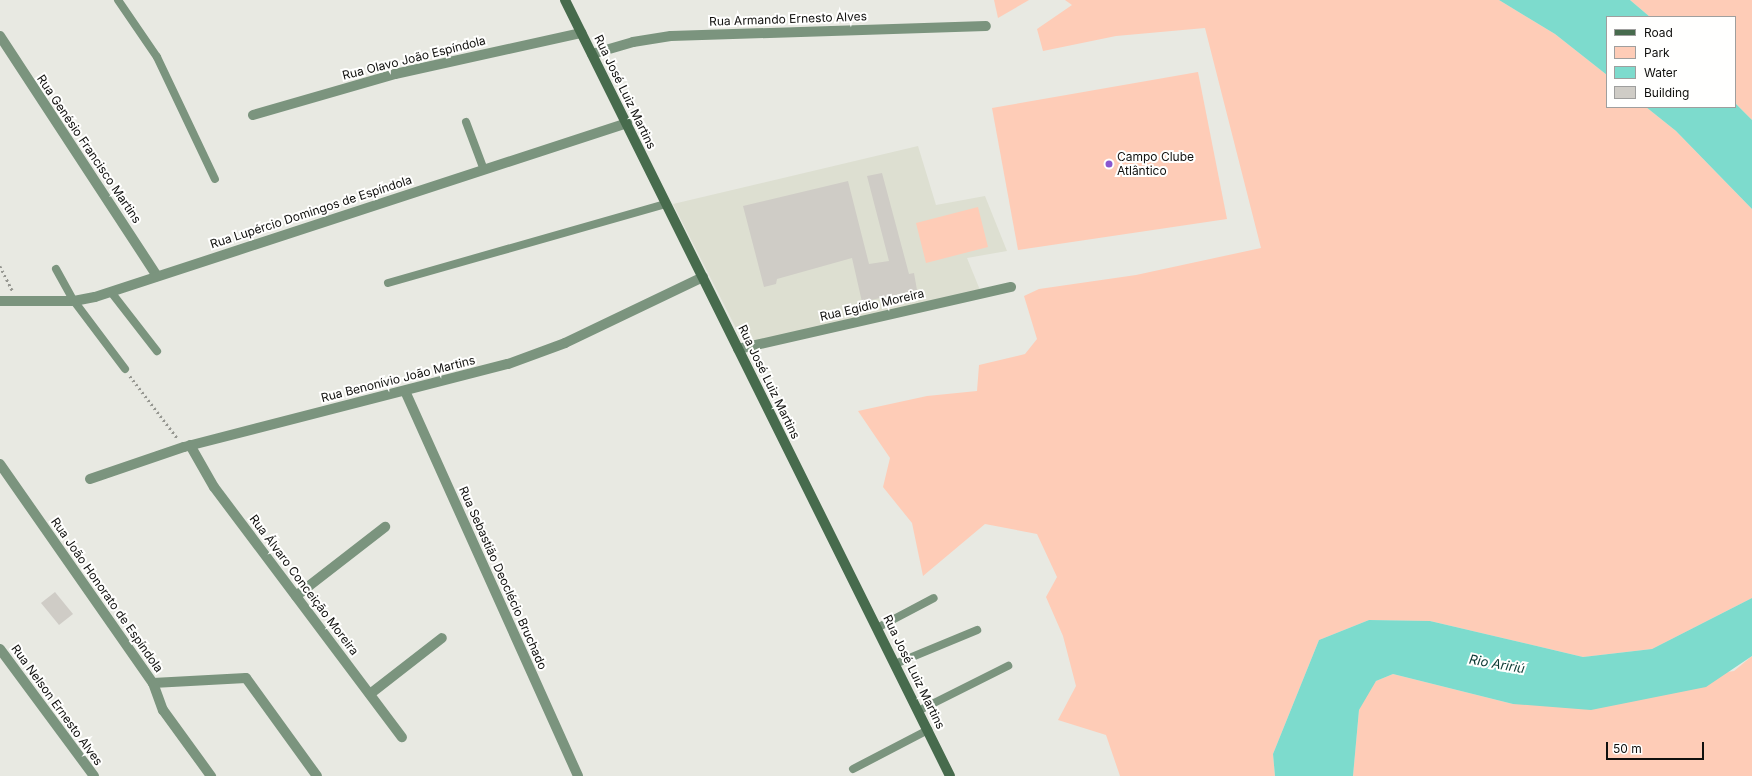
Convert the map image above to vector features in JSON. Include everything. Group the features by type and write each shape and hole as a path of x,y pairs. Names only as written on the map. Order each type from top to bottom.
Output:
{"main road":[{"name":"Rua José Luiz Martins","path":"565,0 950,776"}],"street":[{"name":"Rua Armando Ernesto Alves","path":"592,54 671,36 986,26"},
{"name":"Rua Olavo João Espíndola","path":"253,115 395,74 582,33"},
{"name":"Rua Genésio Francisco Martins","path":"0,36 157,276"},
{"name":"Rua Lupércio Domingos de Espíndola","path":"0,301 17,298 74,301 111,292 627,123"},
{"name":"Rua Benonívio João Martins","path":"90,479 187,446 405,391 538,354 703,277"},
{"name":"Rua Egídio Moreira","path":"738,348 1011,288"},
{"name":"Rua Sebastião Deoclécio Bruchado","path":"405,391 578,776"},
{"name":"Rua Álvaro Conceição Moreira","path":"187,446 214,487 402,737"},
{"name":"Rua João Honorato de Espíndola","path":"0,464 153,683 246,678 317,776"},
{"path":"296,596 385,527"},
{"path":"370,694 442,638"},
{"name":"Rua Nelson Ernesto Alves","path":"0,649 94,776"},
{"path":"153,683 163,710 211,776"}],"lane":[{"path":"118,0 157,57 215,179"},
{"path":"466,122 484,170"},
{"path":"388,283 666,204"},
{"path":"56,269 74,301 125,369"},
{"path":"111,292 157,351"},
{"path":"877,628 934,598"},
{"path":"895,664 977,630"},
{"path":"918,711 1008,666"},
{"path":"852,769 928,730"}],"path":[{"path":"0,266 17,298"},
{"path":"125,369 187,446"}],"shaded area":[{"path":"918,146 936,205 985,196 1007,251 967,258 980,290 745,346 673,204"}],"green space":[{"path":"994,0 1029,0 998,18"},
{"path":"1065,0 1499,0 1555,34 1606,74 1606,108 1647,108 1676,131 1752,209 1752,598 1652,649 1583,657 1430,621 1369,620 1319,640 1273,754 1275,776 1120,776 1106,735 1058,720 1076,686 1063,636 1046,597 1057,577 1037,534 985,524 923,576 912,523 883,487 890,458 858,411 927,396 977,391 979,365 1025,354 1037,339 1024,296 1039,289 1136,275 1261,248 1205,28 1116,36 1043,51 1037,29 1072,5"},
{"path":"1630,0 1752,0 1752,120 1736,104 1736,16 1649,16"},
{"name":"Campo Clube Atlântico","path":"1198,72 1227,219 1018,250 992,108"},
{"path":"978,207 988,247 926,263 916,223"},
{"path":"1752,656 1752,776 1353,776 1359,710 1367,691 1376,681 1393,674 1513,704 1734,671"}],"water":[{"path":"1499,0 1630,0 1649,16 1606,16 1606,74 1555,34"},
{"path":"1736,104 1752,120 1752,209 1676,131 1647,108 1736,108"},
{"name":"Rio Aririú","path":"1752,598 1752,656 1706,687 1591,710 1513,704 1393,674 1376,681 1359,710 1353,776 1275,776 1273,754 1319,640 1369,620 1430,621 1583,657 1652,649"}],"building":[{"path":"882,173 909,274 914,273 917,290 862,302 852,258 777,279 776,284 764,287 743,206 848,181 869,264 889,261 867,176"},
{"path":"55,592 73,614 59,625 41,603"}],"place":[{"name":"Campo Clube Atlântico","path":"1109,164"}]}
